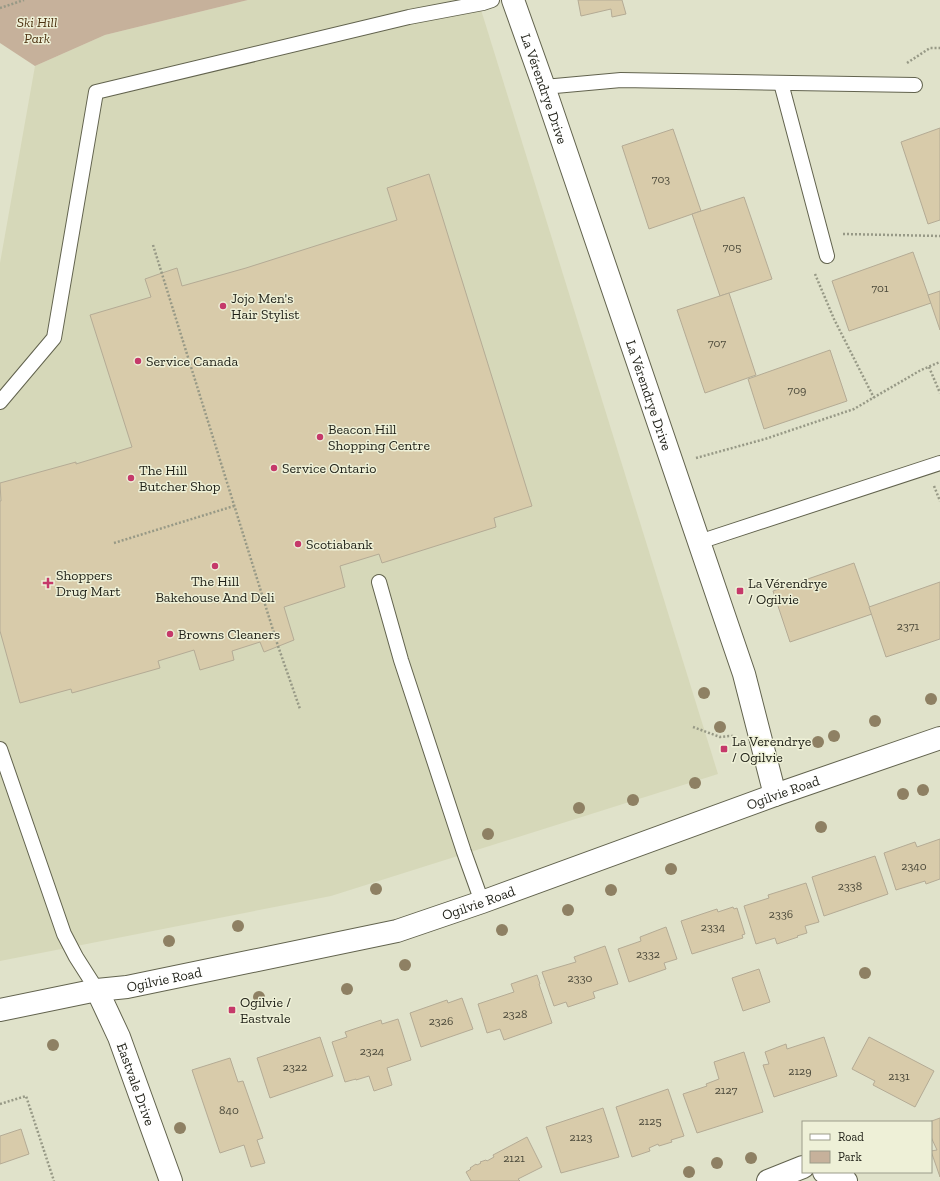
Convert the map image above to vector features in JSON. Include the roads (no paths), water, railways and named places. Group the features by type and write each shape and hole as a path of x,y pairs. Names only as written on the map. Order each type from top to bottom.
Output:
{"street":[{"name":"La Vérendrye Drive","path":"513,0 744,674 775,795"},
{"name":"Ogilvie Road","path":"0,1010 97,990 127,987 397,931 482,902 775,795 940,738"},
{"name":"Eastvale Drive","path":"97,990 119,1036 171,1181"},
{"path":"768,1181 802,1167"},
{"path":"826,1173 846,1181"}],"lane":[{"path":"0,402 54,338 96,92 409,17 492,0"},
{"path":"544,87 621,80 914,85"},
{"path":"781,83 827,256"},
{"path":"699,542 940,463"},
{"path":"379,582 401,660 482,902"},
{"path":"0,749 64,934 76,957 97,990"}],"place":[{"name":"Jojo Men's Hair Stylist","path":"223,306"},
{"name":"Service Canada","path":"138,361"},
{"name":"Beacon Hill Shopping Centre","path":"320,437"},
{"name":"Service Ontario","path":"274,468"},
{"name":"The Hill Butcher Shop","path":"131,478"},
{"name":"Scotiabank","path":"298,544"},
{"name":"The Hill Bakehouse And Deli","path":"215,566"},
{"name":"Shoppers Drug Mart","path":"48,583"},
{"name":"La Vérendrye / Ogilvie","path":"740,591"},
{"name":"Browns Cleaners","path":"170,634"},
{"name":"La Verendrye / Ogilvie","path":"724,749"},
{"name":"Ogilvie / Eastvale","path":"232,1010"}],"park label":[{"name":"Ski Hill Park","path":"37,30"}]}
